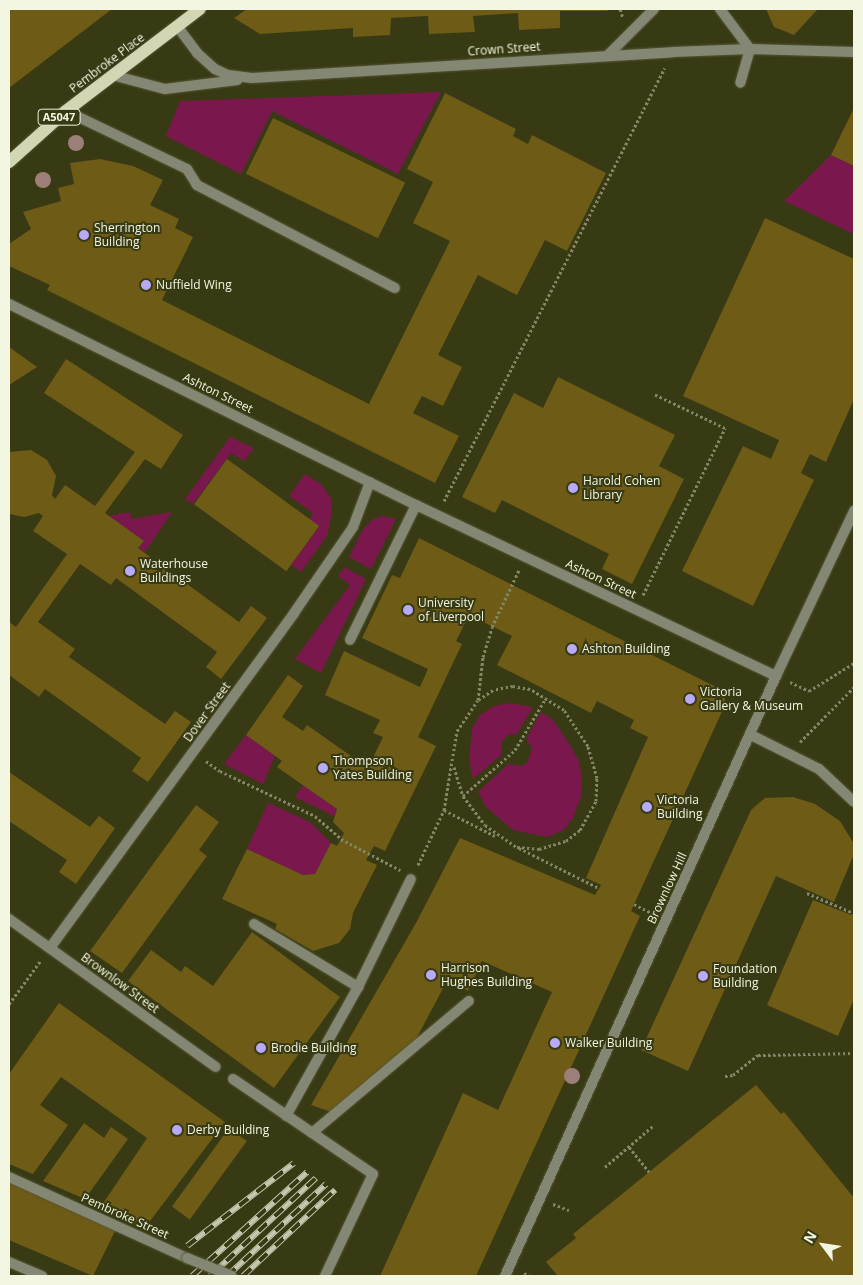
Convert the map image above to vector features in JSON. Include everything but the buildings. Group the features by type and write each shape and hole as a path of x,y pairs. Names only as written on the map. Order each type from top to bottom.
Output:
{"main road":[{"name":"A5047","path":"177,26 200,9"},
{"name":"Pembroke Place","path":"9,162 66,111 177,26"}],"street":[{"path":"608,55 654,9"},
{"path":"720,9 750,49 740,83"},
{"name":"Crown Street","path":"177,26 197,53 216,69 228,75 252,78 673,52 750,49 854,52"},
{"path":"112,75 165,89 252,78"},
{"path":"66,111 188,169 197,185 396,288"},
{"name":"Ashton Street","path":"9,304 416,505 776,676"},
{"name":"Dover Street","path":"50,948 193,752 353,527 370,482"},
{"path":"350,640 416,505"},
{"name":"Brownlow Hill","path":"506,1276 776,676 854,511"},
{"path":"751,735 819,769 854,802"},
{"path":"286,1116 358,987 412,879"},
{"name":"Brownlow Street","path":"9,919 216,1067"},
{"path":"254,924 358,987"},
{"path":"312,1133 400,1062 469,1001"},
{"path":"233,1080 373,1174 325,1276"},
{"name":"Pembroke Street","path":"9,1177 187,1258 232,1276"},
{"path":"9,1262 42,1276"}],"path":[{"path":"437,515 673,52"},
{"path":"636,609 726,428 654,394"},
{"path":"478,700 483,657 492,627 512,585"},
{"path":"776,676 809,691 854,662"},
{"path":"193,752 220,771 315,816 341,839 392,863 412,879 444,810 454,767 457,731 478,700 493,690 513,686 530,689 564,710 588,746 597,778 596,801 580,830 566,841 539,849 517,847"},
{"path":"789,754 854,688"},
{"path":"463,796 515,750 546,698"},
{"path":"454,767 463,796 485,825 503,840"},
{"path":"444,810 599,888"},
{"path":"807,893 854,913"},
{"path":"9,1004 50,948"},
{"path":"725,1076 733,1075 758,1055 854,1053"},
{"path":"605,1167 654,1126"},
{"path":"628,1147 650,1172"}],"shaded area":[{"path":"441,92 398,174 272,111 241,174 166,136 180,101"},
{"path":"831,155 854,166 854,234 784,201"},
{"path":"230,437 254,448 244,461 231,453 193,504 185,499"},
{"path":"305,474 322,485 331,499 332,512 327,536 301,572 291,565 319,527 309,519 313,513 289,496"},
{"path":"130,512 131,519 172,512 145,552 138,548 144,541 109,516"},
{"path":"383,516 396,519 371,569 349,557 363,529 373,519"},
{"path":"344,567 366,579 321,673 295,659 350,585 338,576"},
{"path":"509,703 533,707 517,734 508,735 502,741 501,755 473,779 469,760 472,729 480,715 494,706"},
{"path":"541,712 553,720 568,742 579,761 582,779 581,797 573,818 564,830 547,837 513,830 486,807 478,792 508,764 522,766 528,761 532,748 526,739"},
{"path":"246,735 275,756 263,784 224,764"},
{"path":"303,785 337,809 334,816 295,797"},
{"path":"268,803 310,822 331,843 315,874 303,875 247,849"}],"railway":[{"path":"187,1246 294,1163"},
{"path":"192,1276 307,1172"},
{"path":"210,1276 316,1178"},
{"path":"227,1276 326,1184"},
{"path":"243,1276 335,1190"}],"place":[{"name":"Sherrington Building","path":"84,235"},
{"name":"Nuffield Wing","path":"146,285"},
{"name":"Harold Cohen Library","path":"573,488"},
{"name":"Waterhouse Buildings","path":"130,571"},
{"name":"University of Liverpool","path":"408,610"},
{"name":"Ashton Building","path":"572,649"},
{"name":"Victoria Gallery & Museum","path":"690,699"},
{"name":"Thompson Yates Building","path":"323,768"},
{"name":"Victoria Building","path":"647,807"},
{"name":"Harrison Hughes Building","path":"431,975"},
{"name":"Foundation Building","path":"703,976"},
{"name":"Walker Building","path":"555,1043"},
{"name":"Brodie Building","path":"261,1048"},
{"name":"Derby Building","path":"177,1130"}]}
